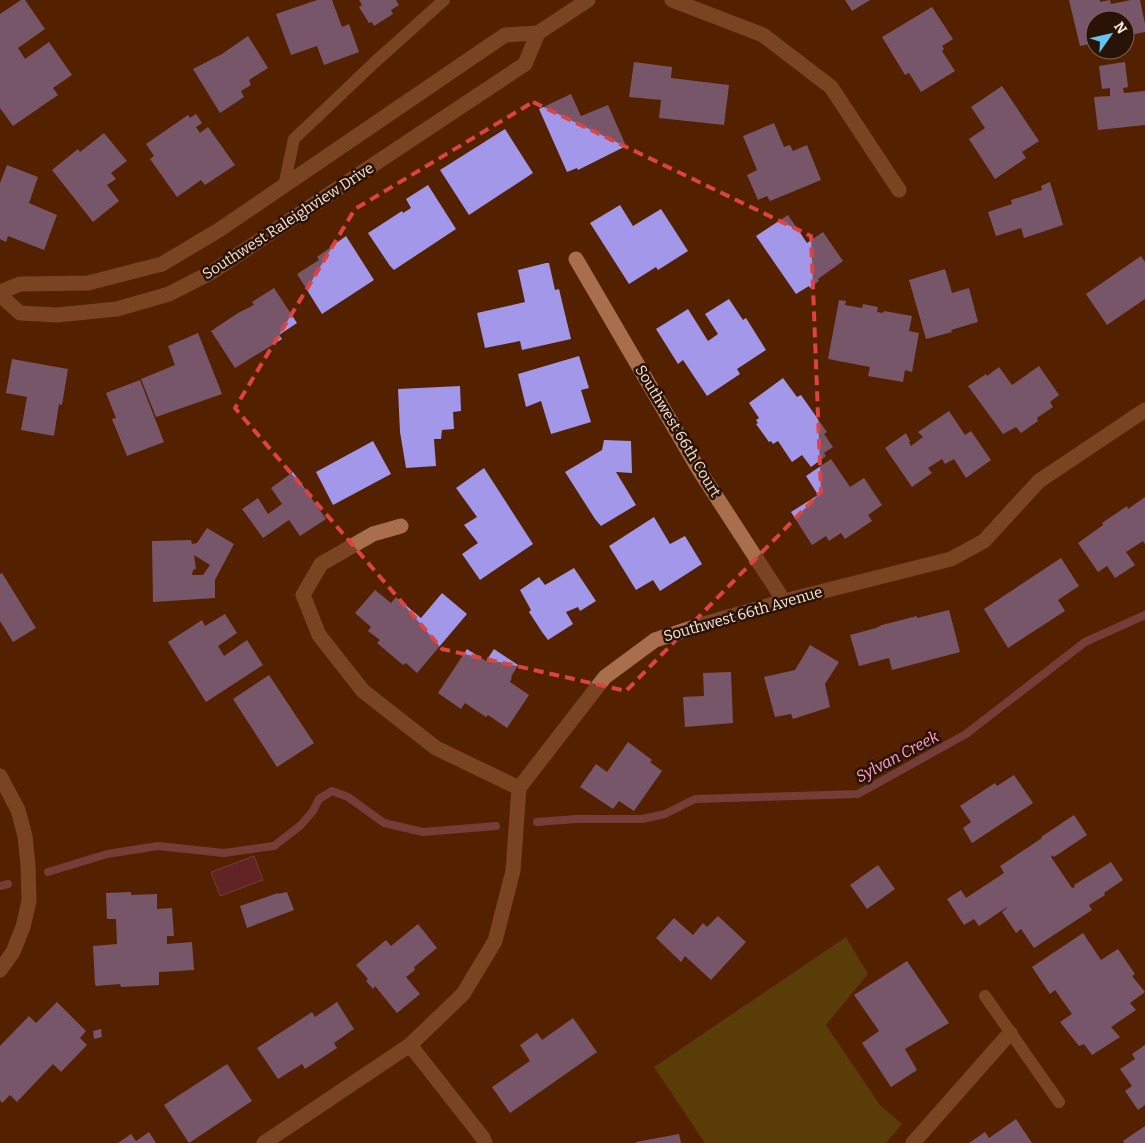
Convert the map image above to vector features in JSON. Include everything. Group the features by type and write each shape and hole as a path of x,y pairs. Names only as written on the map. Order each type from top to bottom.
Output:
{"street":[{"name":"Southwest Raleighview Drive","path":"538,33 525,64 212,272 170,294 117,309 57,315 20,312 0,293 20,284 88,283 162,264 219,230 505,35 538,33 588,0"},
{"path":"672,0 763,35 831,87 899,190"},
{"name":"Southwest 66th Court","path":"576,259 699,470 784,601"},
{"name":"Southwest 66th Avenue","path":"519,788 605,678 655,640 784,601 951,559 984,541 1039,481 1145,410"},
{"path":"264,1143 410,1045 463,994 495,941 513,871 519,788 436,748 363,691 319,635 303,595 321,564 373,534 401,526"},
{"path":"0,776 18,810 25,836 28,865 28,901 23,927 13,952 0,970"},
{"path":"913,1143 1010,1033"},
{"path":"410,1045 484,1140"}],"lane":[{"path":"284,186 294,139 374,62 444,0"},
{"path":"985,996 1059,1102"}],"highlighted area":[{"path":"533,102 811,236 821,492 626,691 442,649 235,408 355,209"}],"shaded area":[{"path":"254,856 263,880 220,896 211,872"},
{"path":"846,937 868,974 826,1025 880,1105 902,1124 886,1143 705,1143 654,1067"}],"building":[{"path":"21,0 25,0 45,29 18,48 25,59 49,42 72,75 53,88 58,95 13,126 0,108 0,14"},
{"path":"317,0 332,0 342,27 349,24 359,52 324,65 317,46 291,55 276,14"},
{"path":"359,0 396,0 399,5 391,10 393,14 374,26 372,22 369,23 359,7 362,5"},
{"path":"845,0 870,0 852,11"},
{"path":"1069,0 1100,0 1100,2 1110,0 1111,4 1140,0 1145,32 1135,34 1135,10 1085,10 1085,45 1080,46"},
{"path":"932,7 953,39 942,46 944,49 942,51 955,71 921,92 909,73 905,75 882,37"},
{"path":"248,36 268,68 249,80 251,85 241,91 244,97 220,113 193,69 222,54"},
{"path":"634,62 672,67 671,78 729,85 724,125 659,118 661,100 629,97"},
{"path":"1125,62 1128,87 1123,88 1124,93 1145,91 1145,125 1098,130 1094,97 1110,96 1110,88 1102,89 1099,66"},
{"path":"1002,86 1039,141 1022,152 1026,158 995,179 969,139 985,128 971,107"},
{"path":"571,94 581,116 608,105 626,146 578,170 577,168 567,172 539,109"},
{"path":"196,114 202,123 196,127 200,133 208,127 235,165 205,185 201,180 177,197 150,159 154,156 146,144 188,115 190,118"},
{"path":"774,123 784,147 790,145 793,151 807,145 821,180 770,201 767,196 758,200 747,175 757,170 743,136"},
{"path":"505,129 533,173 469,215 440,170"},
{"path":"104,133 127,161 111,173 116,179 107,185 119,201 93,222 52,170 78,149 80,152"},
{"path":"7,165 38,177 29,203 57,215 44,250 8,236 6,242 0,239 0,183"},
{"path":"1050,182 1063,225 1024,238 1021,228 996,236 988,212 1012,204 1011,200 1042,190 1041,186"},
{"path":"428,185 456,229 394,270 368,233 402,211 403,213 411,208 406,199"},
{"path":"620,205 633,226 661,209 688,251 658,270 656,267 629,284 590,223"},
{"path":"788,215 807,243 823,232 843,261 818,279 819,281 810,288 809,286 796,294 756,236"},
{"path":"346,236 374,280 322,314 297,274 319,260 317,257"},
{"path":"1141,256 1145,262 1145,299 1107,325 1086,294"},
{"path":"549,263 555,290 559,289 571,339 522,350 520,341 485,348 477,313 525,302 518,270"},
{"path":"945,269 952,293 969,288 978,322 926,339 909,280"},
{"path":"274,288 297,323 279,335 282,339 235,368 211,331 254,305 252,302"},
{"path":"729,299 743,320 746,318 766,350 737,369 740,374 707,396 683,360 678,364 656,329 688,309 708,341 718,334 705,314"},
{"path":"839,300 846,301 845,305 862,308 863,304 878,307 877,312 883,313 884,311 912,316 909,331 919,333 912,372 905,370 903,382 868,376 870,367 828,359"},
{"path":"198,333 222,394 156,417 141,379 175,365 168,346"},
{"path":"579,356 589,388 581,390 591,422 551,434 541,401 526,407 518,374"},
{"path":"12,359 68,369 62,405 59,404 54,436 21,430 27,397 6,393"},
{"path":"1039,366 1059,395 1050,402 1053,407 1037,418 1038,421 1021,433 1016,427 1003,434 968,386 999,367 1012,385"},
{"path":"783,378 797,397 801,395 827,432 824,434 833,447 824,453 826,456 811,467 802,455 792,462 778,441 773,444 771,441 769,442 756,424 758,423 756,420 759,418 749,403"},
{"path":"140,380 164,442 127,456 112,419 116,418 106,393"},
{"path":"460,386 461,411 453,412 454,429 442,430 441,439 434,439 436,466 406,468 400,432 398,389"},
{"path":"949,411 965,435 971,431 991,460 966,478 954,459 945,464 942,459 928,468 932,473 912,487 885,448 906,433 911,446 923,437 918,432"},
{"path":"604,440 631,441 632,473 616,472 636,505 601,526 565,472 602,450"},
{"path":"373,441 391,474 333,505 316,472"},
{"path":"831,459 850,487 864,478 882,505 868,515 872,521 845,539 841,533 829,541 826,536 812,545 791,512 818,495 806,476"},
{"path":"484,468 533,544 480,580 462,554 478,543 464,525 477,517 456,488"},
{"path":"293,472 326,519 300,536 289,520 263,538 242,509 258,498 268,514 282,504 271,488"},
{"path":"1145,497 1145,544 1143,541 1126,552 1135,565 1115,578 1107,566 1098,572 1078,543 1103,525 1102,523 1127,506 1128,509"},
{"path":"654,517 670,544 685,536 702,564 660,591 653,580 636,590 609,546"},
{"path":"207,528 234,544 215,580 215,598 153,602 152,541 191,540 192,544 197,543","holes":["194,555 210,565 203,575 192,575 193,570 196,569"]},
{"path":"1061,558 1079,586 1058,600 1065,611 1008,648 984,609"},
{"path":"574,568 596,601 580,611 578,607 566,612 573,624 548,640 529,612 531,610 520,590 539,577 545,585"},
{"path":"2,573 36,628 13,642 0,621 0,574"},
{"path":"375,590 391,603 396,597 421,618 442,593 467,614 417,673 406,663 403,665 377,643 380,640 368,631 371,627 355,613"},
{"path":"949,610 960,652 892,670 889,658 859,666 850,635 917,616 917,618"},
{"path":"225,614 237,633 218,646 224,656 247,640 263,665 206,702 168,642 202,620 205,626"},
{"path":"810,645 839,662 825,684 830,707 793,719 791,714 775,717 764,677 795,670"},
{"path":"467,649 486,661 494,649 518,665 510,682 529,695 507,728 465,703 461,709 438,693"},
{"path":"731,672 733,723 685,727 683,697 704,696 703,673"},
{"path":"269,675 314,743 277,767 233,699"},
{"path":"628,742 652,760 650,762 662,771 634,811 619,801 613,809 580,787 596,764 607,772"},
{"path":"1014,775 1033,803 972,843 963,828 971,822 960,806 995,783 997,786"},
{"path":"1074,815 1087,835 1054,857 1053,855 1051,857 1072,888 1111,862 1123,880 1089,905 1092,910 1034,948 1021,929 1016,933 1002,912 1007,907 979,926 974,919 964,925 947,899 961,890 966,898 1004,873 1000,866"},
{"path":"878,865 895,889 867,909 850,885"},
{"path":"131,892 131,895 157,894 157,909 172,908 174,936 167,936 167,944 192,942 194,970 159,972 159,985 121,987 120,984 96,986 93,946 117,944 116,919 107,919 106,893"},
{"path":"287,892 294,910 247,928 240,906 278,893"},
{"path":"718,916 746,942 711,980 685,956 681,962 656,938 674,918 693,935 703,923 707,927"},
{"path":"418,924 437,948 414,967 415,970 406,977 420,994 397,1013 375,986 373,989 366,981 368,979 356,965 386,940 391,946"},
{"path":"1083,933 1101,960 1118,949 1135,974 1132,976 1145,992 1130,1003 1136,1010 1111,1027 1120,1037 1092,1055 1084,1044 1079,1046 1060,1022 1072,1014 1055,990 1050,994 1032,967"},
{"path":"907,961 949,1023 905,1049 917,1070 891,1087 862,1043 879,1031 854,995"},
{"path":"57,1002 86,1031 80,1038 87,1045 61,1072 53,1064 17,1102 10,1095 2,1103 0,1100 0,1046 29,1016 36,1023"},
{"path":"337,1002 354,1029 334,1043 337,1048 305,1069 302,1064 278,1079 257,1048 312,1012 315,1017"},
{"path":"573,1018 597,1052 510,1113 492,1087 530,1061 520,1045 537,1033 542,1040"},
{"path":"101,1029 102,1037 94,1039 93,1031"},
{"path":"1145,1045 1145,1105 1138,1110 1125,1091 1132,1086 1120,1069 1135,1059 1132,1054"},
{"path":"227,1064 252,1101 189,1143 164,1105"},
{"path":"1016,1119 1032,1143 969,1143 985,1132 989,1138"},
{"path":"1145,1126 1145,1143 1124,1143 1123,1141"},
{"path":"149,1132 156,1143 118,1143 131,1134 136,1141"},
{"path":"679,1134 681,1143 636,1143 636,1142"}],"waterway":[{"name":"Sylvan Creek","path":"537,822 577,819 642,819 665,814 695,799 858,794 966,734 1085,642 1145,615"},
{"name":"Sylvan Creek","path":"48,872 107,854 158,846 224,853 274,846 301,825 313,811 319,799 332,791 348,797 384,823 423,832 496,826"},
{"name":"Sylvan Creek","path":"0,886 8,884"}]}
